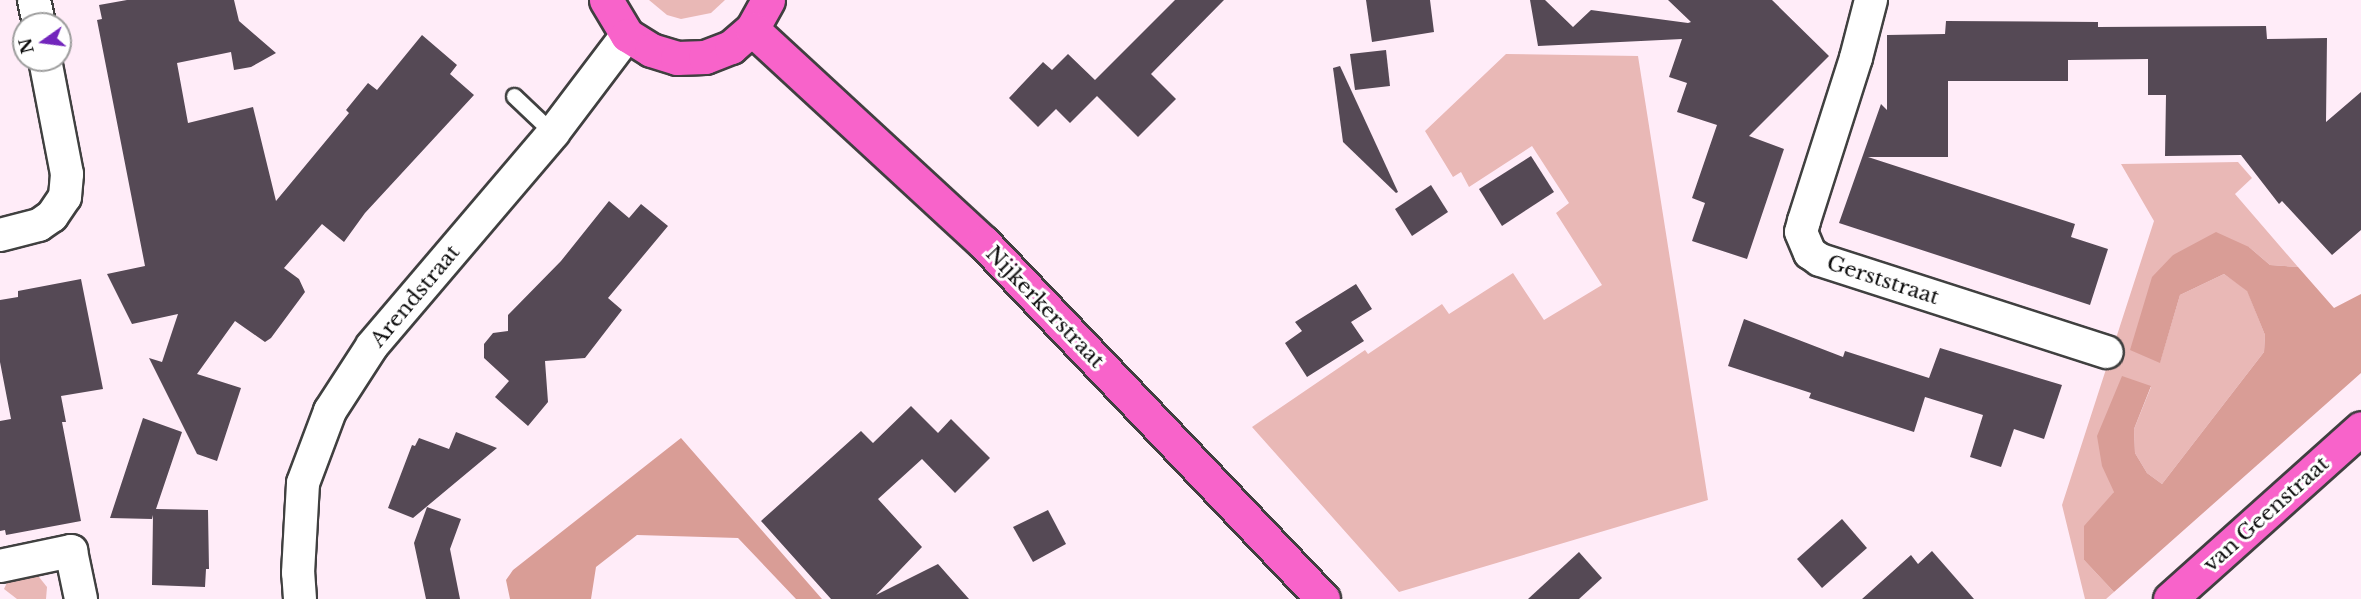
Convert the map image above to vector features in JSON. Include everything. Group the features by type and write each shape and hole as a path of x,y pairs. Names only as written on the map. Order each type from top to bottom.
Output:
{"main road":[{"path":"606,0 627,35 651,50 677,58 705,57 731,47 752,29 768,0"},
{"name":"Nijkerkerstraat","path":"752,29 983,242 1323,599"},
{"name":"van Geenstraat","path":"2170,599 2361,428"}],"street":[{"name":"Gerststraat","path":"1870,0 1856,58 1801,232 1810,253 1820,260 2107,352"},
{"name":"Arendstraat","path":"300,599 298,573 303,483 330,411 372,346 553,133 627,35"},
{"path":"0,235 39,225 52,216 65,197 67,174 47,72"},
{"path":"0,566 71,551 81,599"}],"lane":[{"path":"514,96 553,133"}],"shaded area":[{"path":"649,0 725,0 711,13 681,19 667,15"},
{"path":"1506,54 1638,56 1708,500 1399,592 1252,427 1365,350 1368,354 1442,304 1449,314 1513,273 1544,320 1602,285 1556,213 1569,203 1532,146 1469,187 1461,172 1453,177 1425,131"},
{"path":"2238,162 2252,178 2235,194 2298,267 2270,265 2249,247 2173,255 2160,362 2180,295 2224,274 2247,290 2265,335 2264,352 2162,484 2147,473 2135,453 2134,429 2151,387 2122,377 2114,492 2084,560 2114,592 2106,599 2085,599 2062,505 2154,221 2121,164"},
{"path":"2216,232 2249,247 2270,265 2298,267 2334,308 2361,294 2361,373 2114,592 2084,560 2084,526 2114,492 2102,466 2097,436 2122,376 2151,386 2134,429 2135,453 2147,473 2162,484 2264,352 2265,335 2247,291 2224,274 2180,295 2160,363 2130,350 2152,277 2173,255"},
{"path":"681,438 822,599 796,599 738,538 637,535 596,567 591,599 510,599 506,580 513,570"},
{"path":"35,572 47,587 46,599 17,599 4,589 10,576"}],"building":[{"path":"127,0 234,0 239,21 276,53 251,67 234,70 231,52 177,63 188,123 253,107 276,201 349,113 346,110 368,83 377,90 422,35 457,65 450,74 474,95 365,213 344,242 322,224 284,268 299,279 305,292 271,338 265,342 235,321 197,374 241,388 217,461 197,454 149,358 162,362 178,314 132,324 107,274 145,266 97,20 102,19 99,5"},
{"path":"1175,0 1224,0 1151,74 1176,99 1138,137 1097,96 1070,123 1056,109 1038,127 1009,98 1043,62 1052,70 1068,54 1095,80"},
{"path":"1366,0 1430,0 1434,32 1372,42"},
{"path":"1530,0 1545,0 1573,27 1591,10 1688,23 1691,22 1668,0 1772,0 1829,56 1749,136 1784,149 1747,259 1692,241 1705,203 1692,198 1717,125 1677,112 1687,83 1669,77 1682,39 1538,46"},
{"path":"1946,21 2098,22 2098,27 2266,26 2267,39 2327,38 2326,122 2361,92 2361,230 2332,255 2282,201 2279,204 2241,155 2165,156 2166,95 2148,95 2148,59 2068,60 2068,81 1948,81 1948,157 1868,157 2075,224 2071,237 2108,249 2090,305 1839,223 1881,104 1887,110 1887,35 1945,34"},
{"path":"1386,50 1390,86 1355,90 1350,54"},
{"path":"1340,66 1398,192 1396,193 1343,142 1333,68"},
{"path":"1531,156 1554,192 1502,226 1479,189"},
{"path":"1431,185 1448,212 1412,236 1395,209"},
{"path":"609,201 629,218 641,204 668,226 608,298 622,310 585,358 545,361 548,402 528,426 495,397 509,381 484,358 484,344 493,333 508,331 508,315 561,261"},
{"path":"81,279 103,389 61,396 66,422 62,422 81,521 6,535 5,530 0,531 0,421 11,419 0,362 0,300 18,297 18,291"},
{"path":"1356,284 1372,309 1351,322 1364,341 1307,377 1285,343 1302,331 1295,322"},
{"path":"1744,319 1843,357 1845,351 1929,378 1940,348 2062,385 2044,439 2014,429 2001,467 1970,457 1983,415 1925,397 1914,432 1809,398 1811,393 1728,366"},
{"path":"911,406 938,433 951,419 990,458 955,493 922,459 878,499 922,547 876,595 938,564 969,599 831,599 761,521 861,431 873,443"},
{"path":"143,418 182,432 156,509 208,510 209,569 206,569 205,587 152,585 153,515 152,519 110,518"},
{"path":"456,432 497,448 413,518 388,508 412,445 415,446 419,438 449,449"},
{"path":"427,507 461,519 450,549 460,599 426,599 414,543"},
{"path":"1048,510 1066,544 1033,562 1013,527"},
{"path":"1842,519 1867,548 1822,588 1797,559"},
{"path":"1932,551 1974,599 1862,599 1911,555 1918,564"},
{"path":"1579,552 1602,578 1579,599 1528,599"}]}
